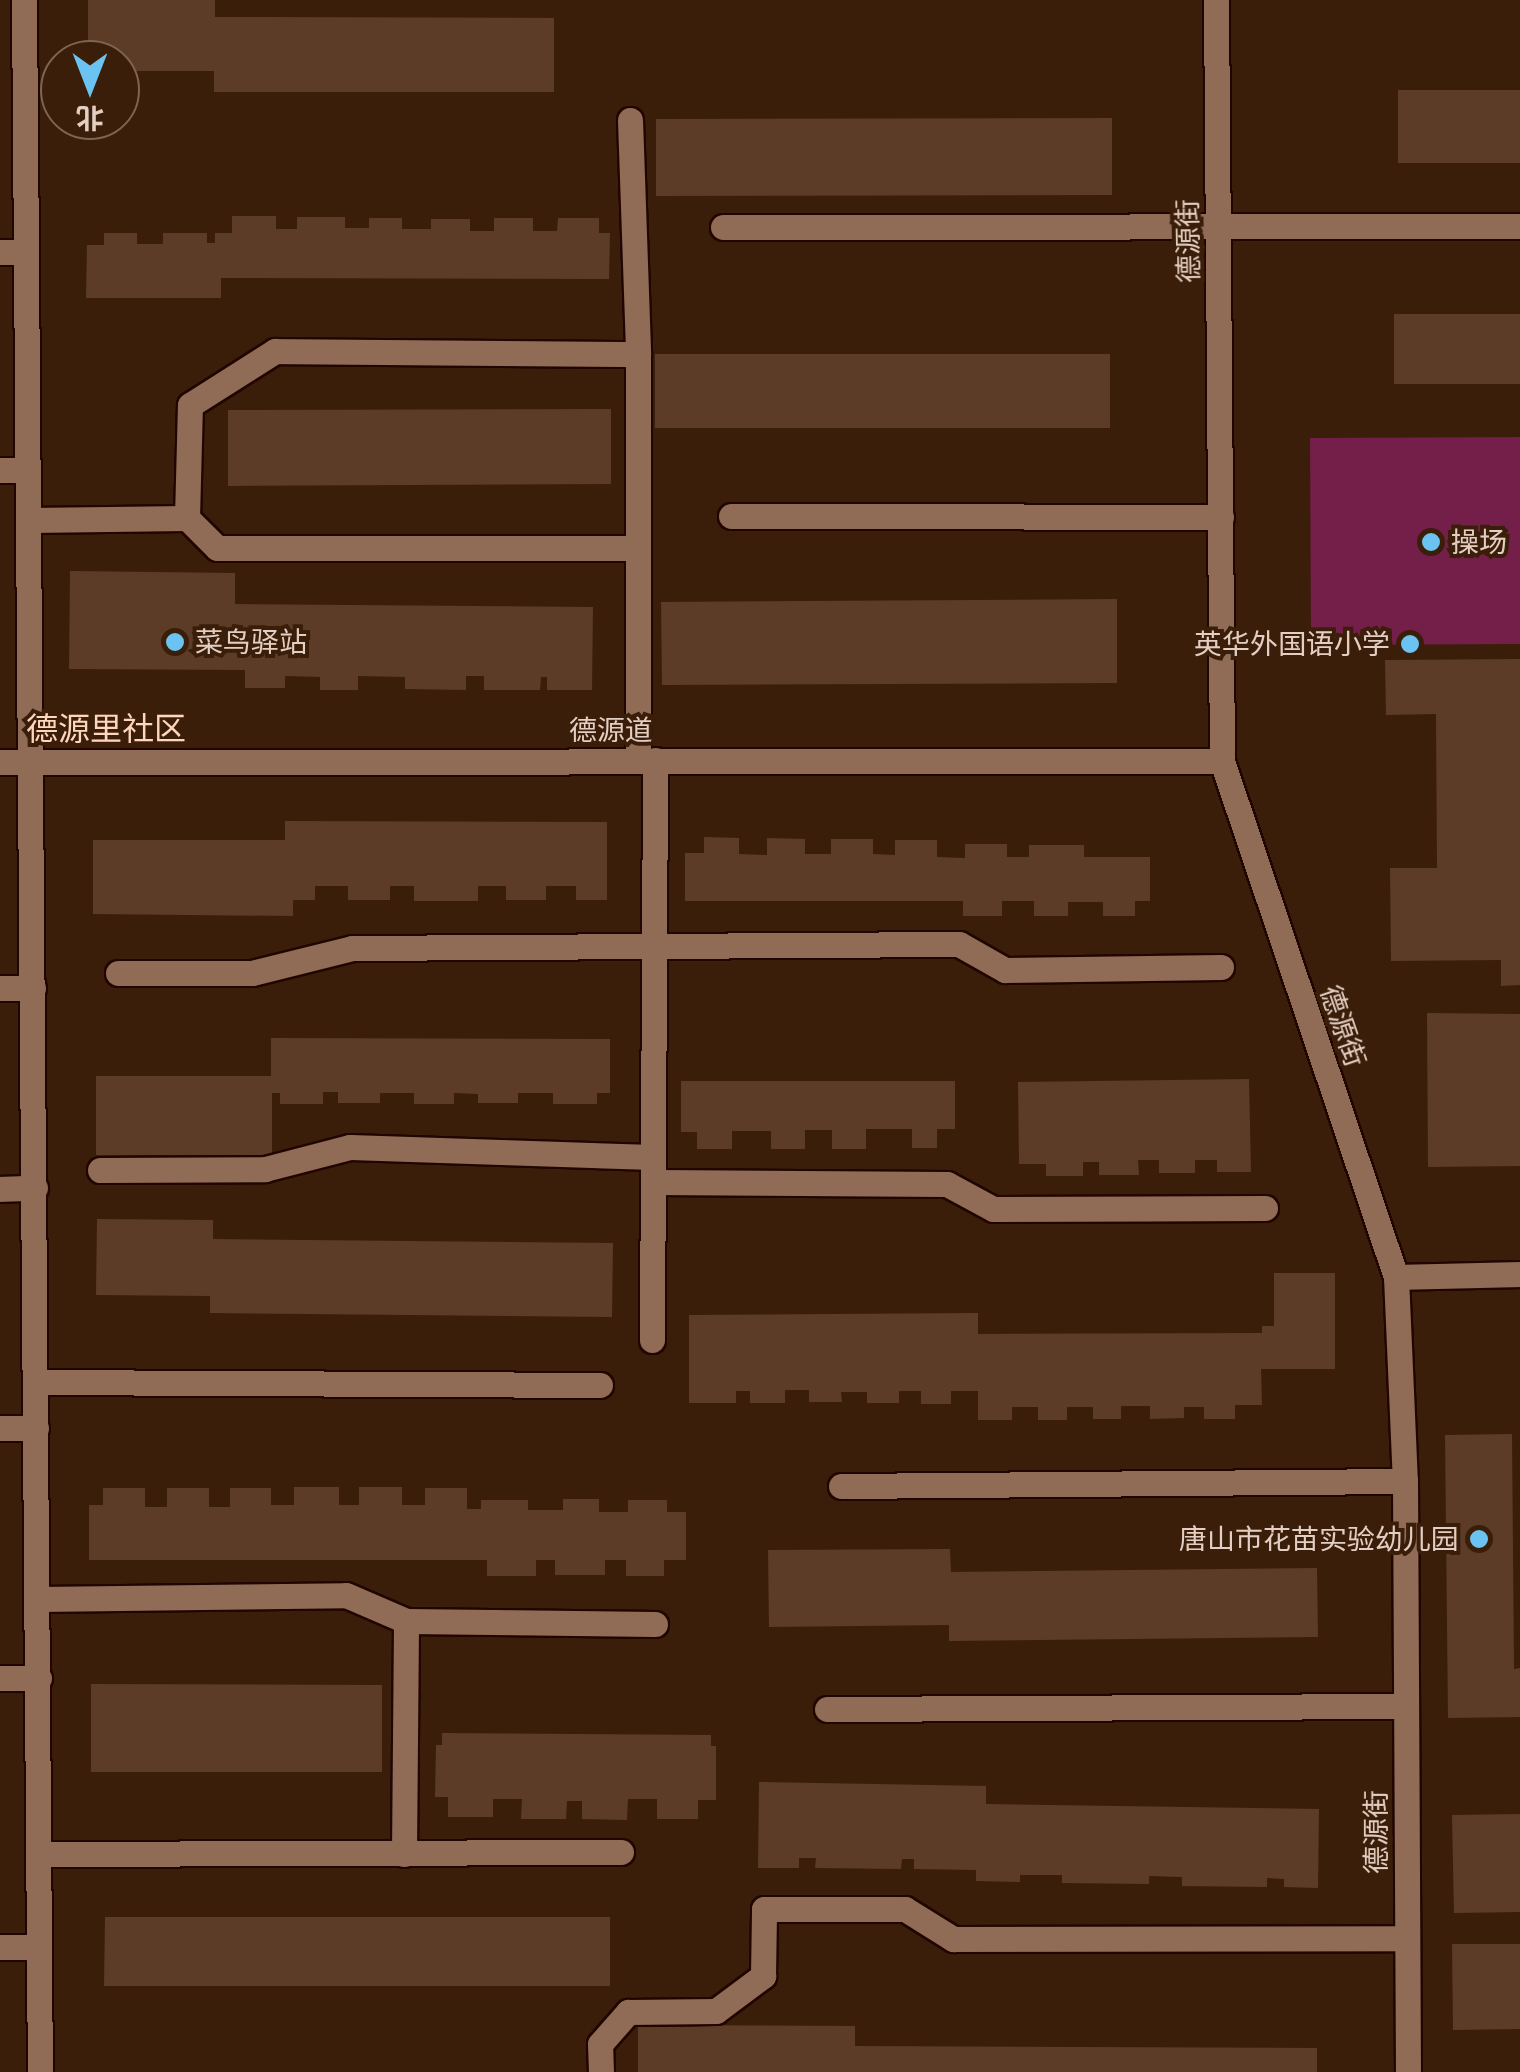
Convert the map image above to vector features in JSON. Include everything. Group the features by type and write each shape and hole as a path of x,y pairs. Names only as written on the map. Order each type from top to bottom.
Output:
{"street":[{"path":"24,0 40,2072"},
{"name":"德源街","path":"1216,0 1222,761 1396,1277 1405,1481 1408,2072"},
{"path":"630,120 638,354 638,548 656,948 652,1340"},
{"path":"723,227 1520,226"},
{"path":"0,252 26,252"},
{"path":"187,518 190,404 274,352 638,354"},
{"path":"0,470 28,470"},
{"path":"731,516 1220,517"},
{"path":"29,520 187,518 217,548 638,548"},
{"name":"德源道","path":"0,762 1222,761"},
{"path":"118,973 252,973 352,948 959,944 1004,970 1221,967"},
{"path":"0,988 33,988"},
{"path":"100,1170 265,1168 350,1147 652,1169 947,1184 993,1209 1266,1208"},
{"path":"0,1188 35,1188"},
{"path":"1396,1277 1520,1274"},
{"path":"36,1382 600,1385"},
{"path":"0,1428 36,1428"},
{"path":"841,1486 1405,1481"},
{"path":"38,1599 346,1594 406,1621 655,1624"},
{"path":"404,1854 406,1621"},
{"path":"0,1678 39,1678"},
{"path":"828,1709 1406,1706"},
{"path":"40,1854 621,1852"},
{"path":"601,2072 600,2044 628,2012 716,2011 763,1976 764,1909 905,1909 953,1939 1407,1938"},
{"path":"0,1947 39,1946"}],"shaded area":[{"path":"1520,437 1520,644 1311,645 1310,438"}],"building":[{"path":"88,0 215,0 215,17 554,18 554,92 214,92 214,71 140,71 140,40 88,40"},
{"path":"1398,90 1520,90 1520,163 1398,163"},
{"path":"1112,118 1112,195 656,196 656,119"},
{"path":"232,216 276,216 276,229 297,229 297,217 345,217 345,228 369,228 369,218 402,218 402,229 431,229 431,219 470,219 470,231 494,231 494,218 533,218 533,231 557,231 558,218 599,218 599,233 610,233 609,279 221,278 221,298 86,298 87,245 104,245 104,233 137,233 137,244 163,244 163,233 207,233 207,243 215,243 215,233 232,233"},
{"path":"1394,314 1520,314 1520,384 1394,384"},
{"path":"655,354 1110,354 1110,428 655,428"},
{"path":"611,409 611,484 228,486 228,410"},
{"path":"70,571 235,573 235,604 593,607 592,690 547,690 547,677 541,677 540,690 484,690 484,676 466,676 466,690 405,689 405,677 358,676 358,690 320,690 320,677 285,676 285,688 245,688 245,670 69,669"},
{"path":"1117,599 1117,683 662,685 661,602"},
{"path":"1520,659 1520,985 1501,986 1501,960 1391,961 1390,868 1437,868 1436,714 1386,715 1385,660"},
{"path":"285,821 607,822 607,900 576,900 576,886 546,886 546,900 506,900 506,886 478,886 478,901 414,901 414,886 390,886 390,900 348,900 348,886 315,886 315,900 293,900 293,916 93,914 93,840 285,840"},
{"path":"704,837 739,838 739,854 767,855 767,838 805,839 805,854 831,854 831,839 873,839 873,854 895,855 895,840 937,840 937,857 965,858 965,844 1007,844 1007,857 1029,857 1029,845 1084,845 1084,857 1150,857 1150,901 1135,901 1135,916 1103,916 1103,902 1068,902 1068,916 1034,916 1034,901 1002,901 1002,916 963,916 963,901 685,901 685,853 704,853"},
{"path":"1427,1013 1520,1014 1520,1166 1428,1167"},
{"path":"271,1038 610,1039 610,1093 597,1093 597,1104 553,1104 553,1093 518,1093 518,1103 478,1103 478,1094 454,1093 454,1104 414,1104 414,1093 380,1093 380,1103 338,1103 338,1092 323,1092 323,1104 280,1104 280,1093 272,1093 272,1155 96,1155 96,1076 271,1076"},
{"path":"1249,1079 1251,1172 1217,1172 1217,1160 1195,1160 1195,1173 1159,1173 1159,1160 1138,1160 1139,1175 1099,1175 1099,1162 1083,1162 1083,1176 1046,1176 1046,1164 1019,1164 1018,1082"},
{"path":"681,1081 955,1081 955,1129 937,1129 937,1148 912,1148 912,1129 866,1129 866,1149 832,1149 832,1130 805,1130 805,1149 771,1149 771,1131 732,1131 732,1149 697,1149 697,1132 681,1132"},
{"path":"97,1219 213,1220 213,1239 613,1243 612,1317 210,1313 210,1296 96,1295"},
{"path":"1274,1273 1335,1273 1335,1369 1261,1369 1262,1405 1235,1405 1235,1419 1204,1419 1204,1407 1184,1407 1184,1418 1150,1419 1150,1406 1121,1406 1121,1419 1093,1419 1093,1407 1067,1407 1067,1420 1038,1420 1038,1407 1012,1407 1012,1420 978,1420 978,1391 951,1391 951,1404 921,1404 921,1391 899,1391 899,1403 867,1403 867,1392 841,1392 842,1402 809,1402 809,1390 785,1390 785,1403 750,1403 750,1391 736,1391 736,1403 689,1403 689,1315 978,1313 978,1334 1262,1333 1262,1326 1274,1326"},
{"path":"1512,1434 1514,1669 1520,1668 1520,1717 1448,1718 1445,1435"},
{"path":"294,1487 339,1487 339,1505 359,1505 359,1487 402,1487 402,1505 425,1505 425,1488 467,1488 467,1509 481,1509 481,1500 528,1500 528,1510 563,1510 563,1499 599,1499 599,1512 628,1512 628,1500 667,1500 667,1512 686,1512 686,1560 664,1560 664,1576 626,1576 626,1560 605,1560 605,1575 555,1575 555,1560 536,1560 536,1576 487,1576 487,1560 89,1560 89,1505 103,1505 103,1488 145,1488 145,1507 167,1507 167,1488 209,1488 209,1507 230,1507 230,1488 271,1488 271,1505 294,1505"},
{"path":"950,1549 951,1572 1317,1568 1318,1637 949,1641 949,1625 769,1627 768,1550"},
{"path":"91,1684 382,1685 382,1772 91,1772"},
{"path":"442,1733 711,1735 711,1746 716,1746 716,1800 698,1800 698,1819 657,1819 657,1799 628,1799 627,1820 582,1819 582,1801 567,1801 566,1819 521,1819 522,1799 493,1799 493,1817 448,1817 448,1797 435,1797 436,1745 442,1745"},
{"path":"759,1782 986,1786 986,1804 1319,1809 1318,1888 1284,1887 1284,1879 1267,1878 1267,1887 1182,1886 1182,1877 1149,1876 1149,1884 1062,1883 1062,1875 1020,1875 1020,1882 976,1881 976,1870 914,1869 914,1859 902,1859 901,1869 815,1868 816,1858 799,1858 799,1868 758,1868"},
{"path":"1520,1814 1520,1912 1454,1913 1452,1815"},
{"path":"105,1917 610,1917 610,1986 104,1986"},
{"path":"1452,1944 1520,1944 1520,2029 1453,2030"},
{"path":"638,2025 855,2026 855,2046 1317,2048 1317,2072 638,2072"}],"place":[{"name":"操场","path":"1431,542"},
{"name":"菜鸟驿站","path":"175,642"},
{"name":"英华外国语小学","path":"1410,644"},
{"name":"唐山市花苗实验幼儿园","path":"1479,1539"}],"district":[{"name":"德源里社区","path":"106,729"}]}
